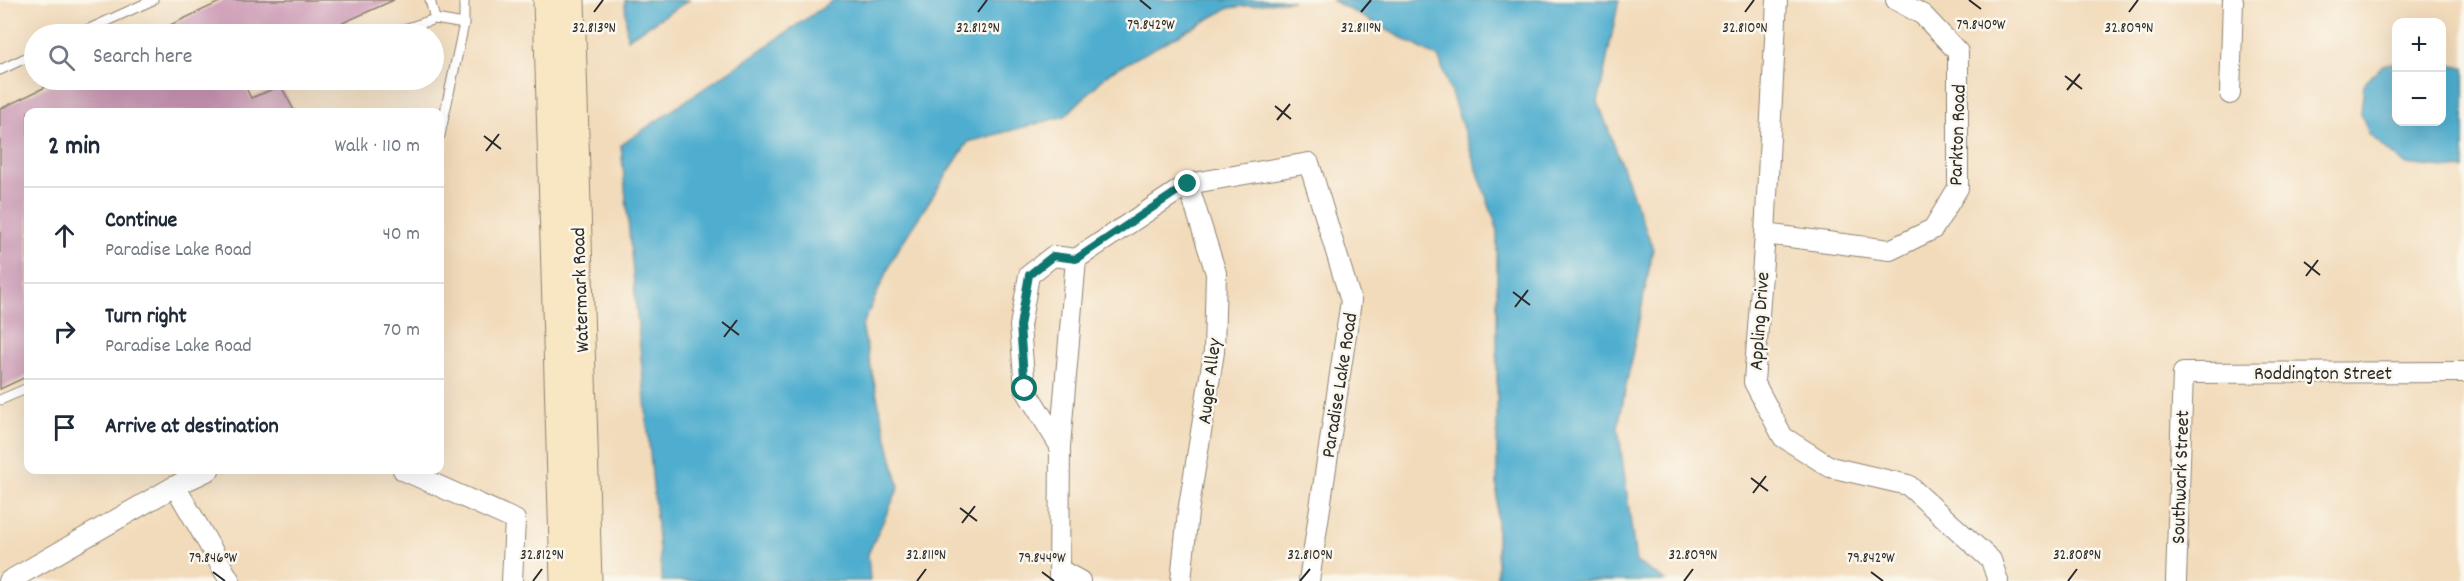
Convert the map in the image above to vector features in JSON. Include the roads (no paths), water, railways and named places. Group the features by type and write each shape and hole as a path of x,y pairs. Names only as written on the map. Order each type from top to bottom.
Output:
{"street":[{"name":"Watermark Road","path":"547,0 564,581"},
{"name":"Watermark Road","path":"571,0 588,581"},
{"name":"Appling Drive","path":"1777,0 1765,234 1754,381 1783,437 1830,467 1908,485 1991,560 1998,581"},
{"name":"Parkton Road","path":"1765,234 1890,250 1933,229 1958,188 1958,52 1923,15 1896,0"},
{"path":"2230,94 2233,0"},
{"name":"Paradise Lake Road","path":"1076,259 1188,184 1309,163 1351,301 1309,581"},
{"name":"Auger Alley","path":"1181,581 1188,512 1214,352 1216,273 1188,184"},
{"path":"1060,446 1025,389 1020,326 1029,275 1053,256 1076,259 1060,446 1060,575 1080,581"},
{"name":"Roddington Street","path":"2182,373 2464,372"},
{"name":"Southwark Street","path":"2176,581 2182,373"},
{"path":"9,581 175,486 200,474"},
{"path":"412,474 515,520 512,581"},
{"path":"175,486 230,581"}],"lane":[{"path":"100,24 153,0"},
{"path":"430,0 435,19"},
{"path":"444,116 464,24 464,0"},
{"path":"420,24 435,19 464,24"},
{"path":"0,70 24,59"},
{"path":"0,400 24,390"}],"water":[{"path":"625,0 689,0 627,39"},
{"path":"834,0 1293,0 1229,8 1110,72 1065,116 968,142 896,252 862,326 899,487 868,554 870,581 662,581 621,145"},
{"path":"1332,0 1619,0 1598,102 1653,249 1618,427 1636,562 1666,581 1497,581 1497,228 1439,58"},
{"path":"2392,63 2392,126 2446,126 2446,65 2464,68 2464,170 2404,164 2369,134 2361,113 2364,84 2383,65"}]}
